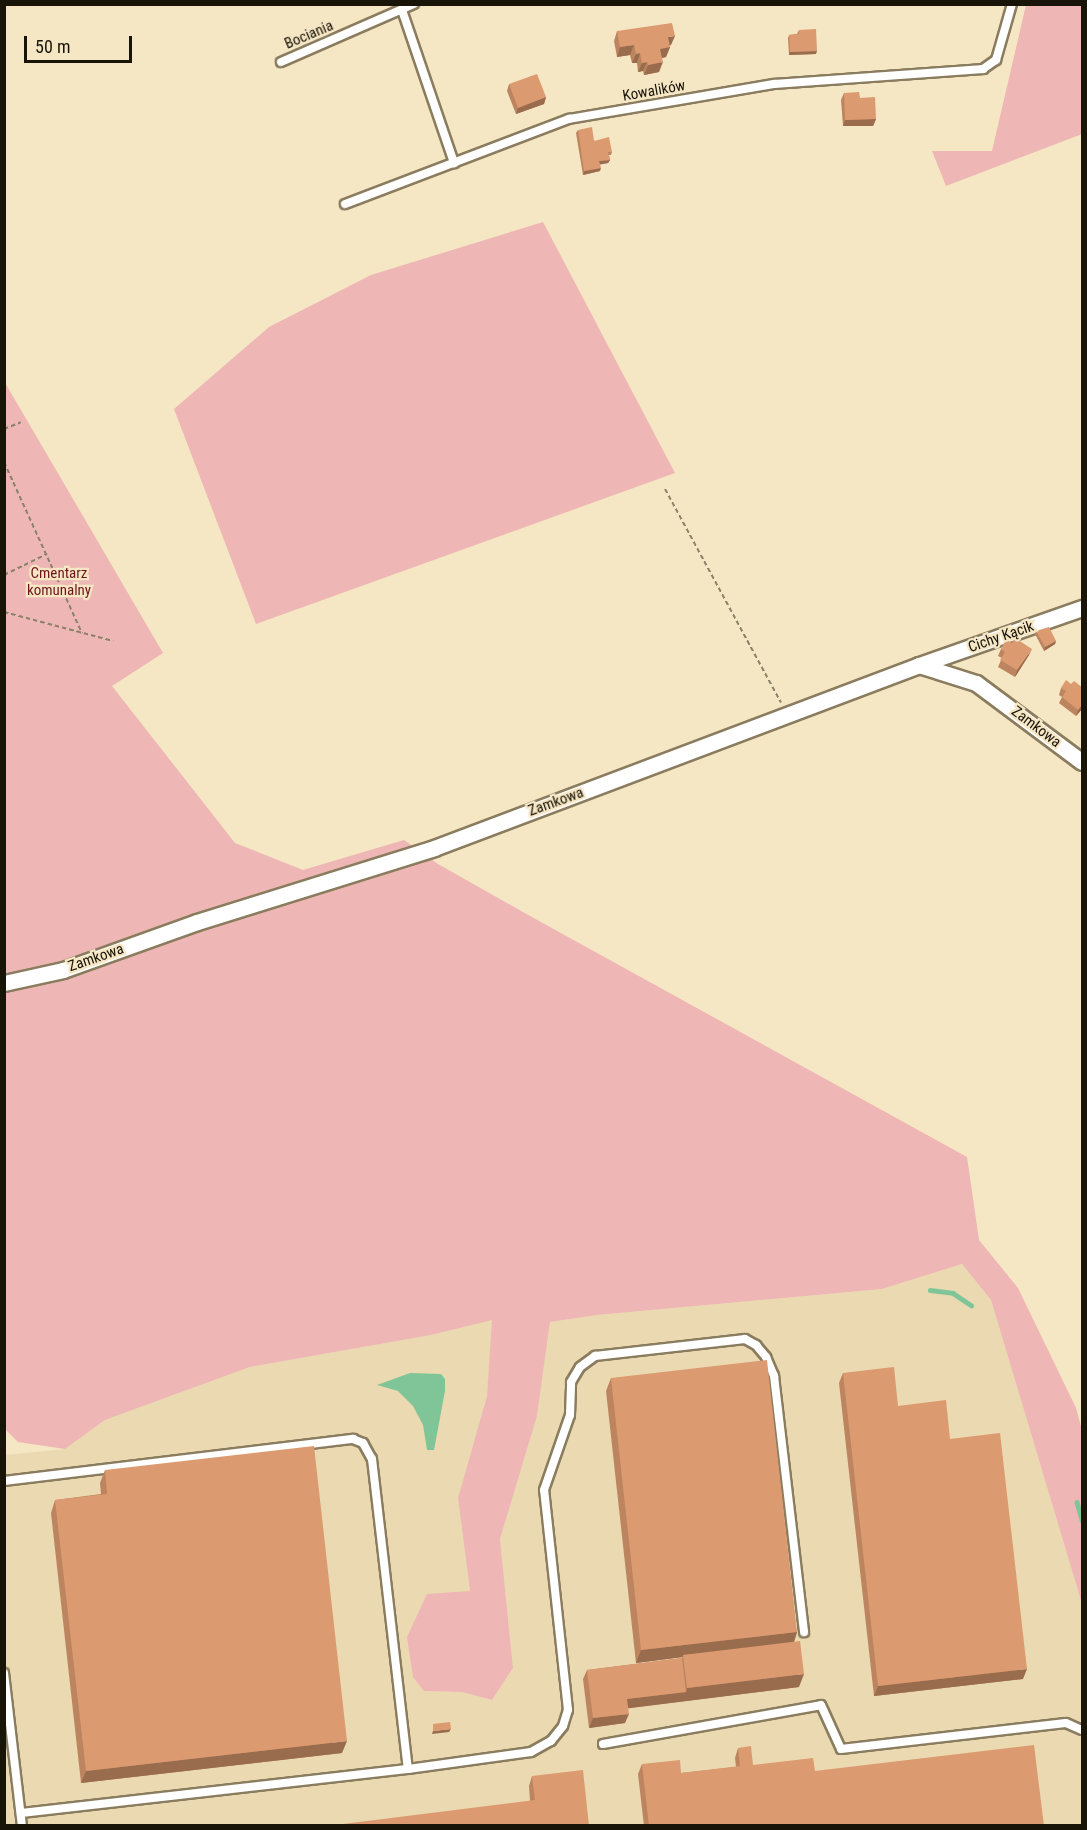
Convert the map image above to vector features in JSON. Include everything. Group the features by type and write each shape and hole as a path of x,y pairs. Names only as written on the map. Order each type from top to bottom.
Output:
{"street":[{"name":"Cichy Kącik","path":"919,665 1083,609"},
{"name":"Zamkowa","path":"4,983 63,970 197,922 434,848 919,665 976,683 1083,762"}],"lane":[{"name":"Bociania","path":"280,62 414,4"},
{"name":"Kowalików","path":"345,204 568,119 774,84 982,69 996,60 1012,4"},
{"path":"402,10 454,163"},
{"path":"21,1813 408,1769 531,1752 551,1741 563,1726 568,1710 544,1490 570,1414 571,1382 580,1366 595,1356 746,1339 756,1345 766,1357 774,1376 804,1632"},
{"path":"4,1481 353,1439 363,1443 372,1459 408,1769"},
{"path":"4,1673 22,1826"},
{"path":"603,1744 821,1705 841,1749 1066,1723 1083,1730"},
{"path":"15,1826 21,1813"}],"path":[{"path":"4,429 21,422"},
{"path":"4,462 82,633"},
{"path":"665,489 788,714"},
{"path":"4,575 47,555"},
{"path":"4,612 113,641"}],"shaded area":[{"path":"962,1264 991,1300 1082,1604 1082,1825 5,1826 5,1455 65,1449 105,1420 250,1367 431,1335 493,1319 487,1396 458,1498 470,1591 424,1691 462,1692 492,1700 513,1668 500,1539 537,1416 550,1322 597,1315 882,1289"},
{"path":"410,1373 441,1374 445,1379 445,1391 434,1450 427,1450 423,1425 413,1406 398,1391 377,1385"}],"green space":[{"path":"1026,5 1082,5 1082,134 946,186 932,151 992,151"},
{"path":"543,222 675,473 256,624 174,409 269,327 371,275"},
{"name":"Cmentarz komunalny","path":"4,381 163,653 112,686 235,843 303,870 404,840 438,864 530,916 967,1157 979,1240 1018,1288 1076,1408 1082,1430 1082,1604 991,1300 962,1264 882,1289 597,1315 550,1322 537,1416 500,1539 513,1668 492,1700 462,1692 424,1691 413,1677 407,1637 427,1594 470,1591 458,1498 487,1396 492,1320 431,1335 250,1367 105,1420 65,1449 18,1442 5,1429"}],"building":[{"path":"672,23 675,36 668,37 670,47 660,49 663,62 648,65 647,62 642,63 640,53 636,54 634,45 620,47 617,31"},
{"path":"816,29 817,51 790,52 789,35 799,34 799,30"},
{"path":"537,74 546,97 518,108 509,84"},
{"path":"859,92 860,98 875,97 876,119 845,120 844,93"},
{"path":"592,127 594,141 609,137 612,152 608,152 610,160 599,161 601,168 584,171 578,130"},
{"path":"1049,627 1056,641 1045,647 1036,631"},
{"path":"1015,638 1032,649 1017,670 1000,660 1005,652 1001,649 1006,639 1012,643"},
{"path":"1066,680 1071,684 1074,681 1083,688 1083,704 1078,710 1062,697 1066,691 1061,688"},
{"path":"767,1360 797,1632 641,1650 611,1378"},
{"path":"894,1367 898,1406 946,1400 950,1439 1000,1433 1027,1669 878,1686 843,1373"},
{"path":"314,1446 347,1741 86,1771 55,1500 107,1494 105,1470"},
{"path":"800,1641 804,1674 687,1688 683,1655"},
{"path":"682,1658 686,1692 627,1699 629,1714 593,1718 587,1670"},
{"path":"450,1722 451,1729 433,1731 433,1724"},
{"path":"1034,1745 1044,1826 649,1826 642,1764 680,1760 681,1773 740,1766 738,1748 751,1746 753,1765 813,1758 815,1771"},
{"path":"583,1770 589,1826 327,1826 535,1800 532,1776"}],"waterway":[{"path":"930,1290 953,1293 971,1305"},
{"path":"1077,1502 1082,1520"}]}
